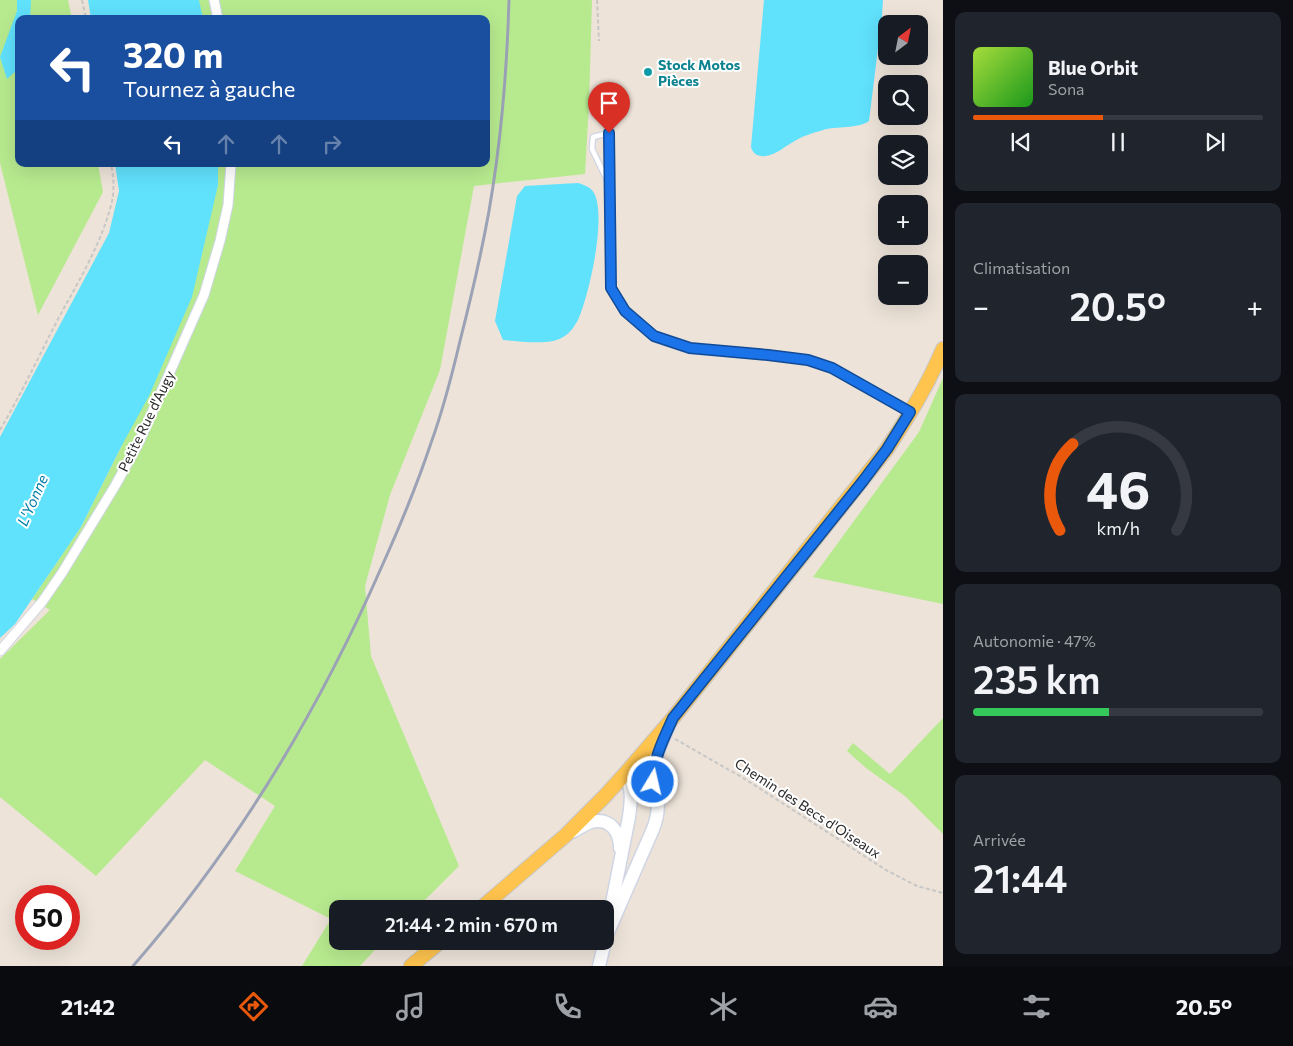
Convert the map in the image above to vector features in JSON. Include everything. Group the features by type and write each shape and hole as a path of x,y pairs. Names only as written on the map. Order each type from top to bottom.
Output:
{"main road":[{"path":"490,900 566,835 604,797 673,718 887,449 924,388 943,349"},
{"path":"614,919 657,817 658,800 653,782 653,771 673,718"},
{"path":"635,762 653,782"},
{"path":"613,900 631,803 629,779 625,774"},
{"path":"566,835 590,823 599,821 606,823 618,832 621,859 625,865 629,867 637,866"},
{"path":"411,966 430,950"},
{"path":"599,966 603,950"}],"street":[{"path":"214,0 217,15"},
{"path":"609,128 611,288 625,311 654,336 690,348 808,360 832,368 910,412"},
{"name":"Petite Rue d'Augy","path":"0,651 42,602 62,573 115,486 142,434 204,295 220,241 228,204 231,167"}],"lane":[{"path":"609,128 593,137 592,149 610,186"}],"path":[{"path":"82,0 85,15"},
{"path":"597,0 598,41"},
{"path":"0,430 22,391 102,233 113,198 112,167"},
{"name":"Chemin des Becs d'Oiseaux","path":"666,735 680,741 745,779 886,870 917,886 943,893"}],"green space":[{"path":"0,0 68,0 71,15 15,15 15,167 99,167 103,192 38,315 0,163"},
{"path":"162,0 592,0 585,174 474,186 440,370 390,495 365,586 371,656 459,866 425,900 329,900 329,918 235,871 275,806 205,760 96,876 0,797 0,659 50,610 32,599 81,527 122,445 218,185 218,167 490,167 490,15 169,15"},
{"path":"943,378 943,604 813,577 919,432"},
{"path":"943,718 943,834 905,796 866,768 847,751 853,743 890,774"},
{"path":"329,922 329,950 375,950 360,966 302,966"}],"water":[{"path":"17,0 31,0 30,15 16,15"},
{"path":"88,0 199,0 202,15 90,15"},
{"path":"764,0 883,0 882,15 878,15 878,48 869,121 864,124 828,129 804,136 777,152 766,156 753,152 751,147"},
{"path":"15,16 15,72 7,79 0,57"},
{"name":"L'Yonne","path":"115,167 218,167 218,185 192,297 149,396 81,527 15,624 0,638 0,437 109,233 119,191"},
{"path":"578,183 585,185 593,191 599,219 595,256 587,293 578,320 570,332 557,340 534,342 503,340 495,321 517,196 525,186"}],"railway":[{"path":"133,966 207,874 273,775 331,673 389,551 414,490 447,392 472,293 486,227 500,132 507,53 509,0"}],"place":[{"name":"Stock Motos Pièces","path":"648,72"}],"route":[{"path":"609,133 611,288 625,311 654,336 690,348 808,360 832,368 910,412 887,449 863,481 673,718 656,760 653,782"}]}
